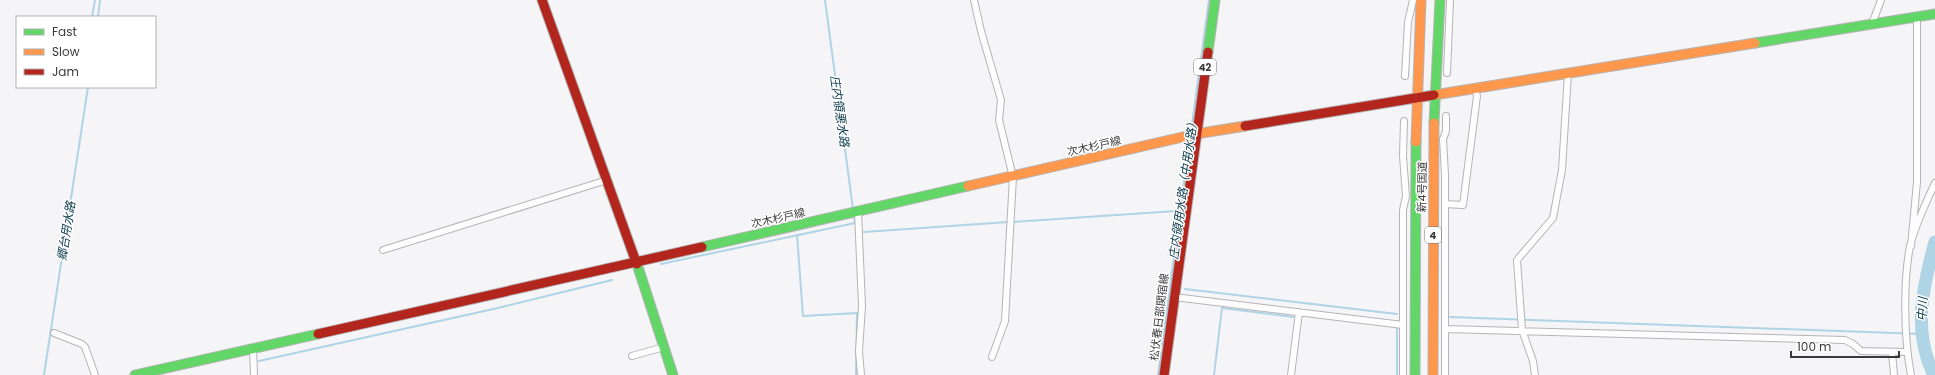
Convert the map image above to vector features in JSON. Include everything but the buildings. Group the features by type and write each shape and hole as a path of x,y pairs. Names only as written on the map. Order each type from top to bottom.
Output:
{"main road":[{"path":"542,0 636,262 673,375"},
{"name":"松伏春日部関宿線","path":"1164,375 1215,0"},
{"name":"新4号国道","path":"1414,375 1410,183 1416,99 1420,0"},
{"name":"新4号国道","path":"1433,375 1439,151 1435,96 1440,0"},
{"name":"次木杉戸線","path":"135,375 1196,134 1935,14"}],"street":[{"path":"974,0 981,31 1001,100 999,120 1012,177 1005,321 992,357"},
{"path":"1405,76 1408,22 1413,0"},
{"path":"1447,73 1450,0"},
{"path":"1872,24 1881,0"},
{"path":"1911,375 1907,352 1906,309 1910,246 1917,182 1917,17"},
{"path":"1535,375 1533,361 1522,330 1517,260 1553,218 1562,170 1568,73"},
{"path":"1445,204 1463,205 1476,96 1475,89"},
{"path":"1445,375 1445,204 1439,151 1446,116"},
{"path":"1403,375 1403,210 1410,183 1403,156 1404,121"},
{"path":"382,250 607,180"},
{"path":"1910,246 1935,183"},
{"path":"858,212 862,306 859,351 861,375"},
{"path":"1174,297 1403,325"},
{"path":"1291,375 1299,312"},
{"path":"1446,329 1845,340 1853,344 1861,351 1907,352"},
{"path":"54,333 82,344 95,375"},
{"path":"632,356 664,347"},
{"path":"253,348 254,375"},
{"path":"1892,352 1894,375"}],"waterway":[{"path":"92,16 95,0"},
{"name":"郷台用水路","path":"98,16 100,0"},
{"name":"庄内領悪水路","path":"825,0 853,209"},
{"name":"庄内領用水路（中用水路）","path":"1191,132 1209,0"},
{"name":"郷台用水路","path":"44,375 88,88"},
{"name":"庄内領用水路（中用水路）","path":"1158,375 1190,138"},
{"path":"1012,222 1176,211"},
{"path":"661,264 855,223 854,215"},
{"path":"864,232 1008,222"},
{"path":"797,235 803,316 857,313 856,375"},
{"name":"中川","path":"1934,375 1927,359 1921,326 1924,292 1935,242"},
{"path":"259,361 498,308 612,280"},
{"path":"1185,289 1397,314"},
{"path":"1214,375 1222,308 1293,317"},
{"path":"1450,317 1921,334"},
{"path":"1397,328 1397,375"}],"traffic: fast":[{"path":"1208,52 1215,0"},
{"path":"1434,123 1440,0"},
{"path":"1755,43 1935,14"},
{"path":"1415,375 1416,142"},
{"path":"702,247 968,186"},
{"path":"637,264 673,375"},
{"path":"135,375 318,334"}],"traffic: slow":[{"path":"1416,142 1421,0"},
{"path":"1434,95 1755,43"},
{"path":"1433,375 1434,123"},
{"path":"968,186 1196,134 1245,126"}],"traffic: jam":[{"path":"542,0 636,262 702,247"},
{"path":"1164,375 1208,52"},
{"path":"1245,126 1434,95"},
{"path":"318,334 636,262 637,264"}]}
